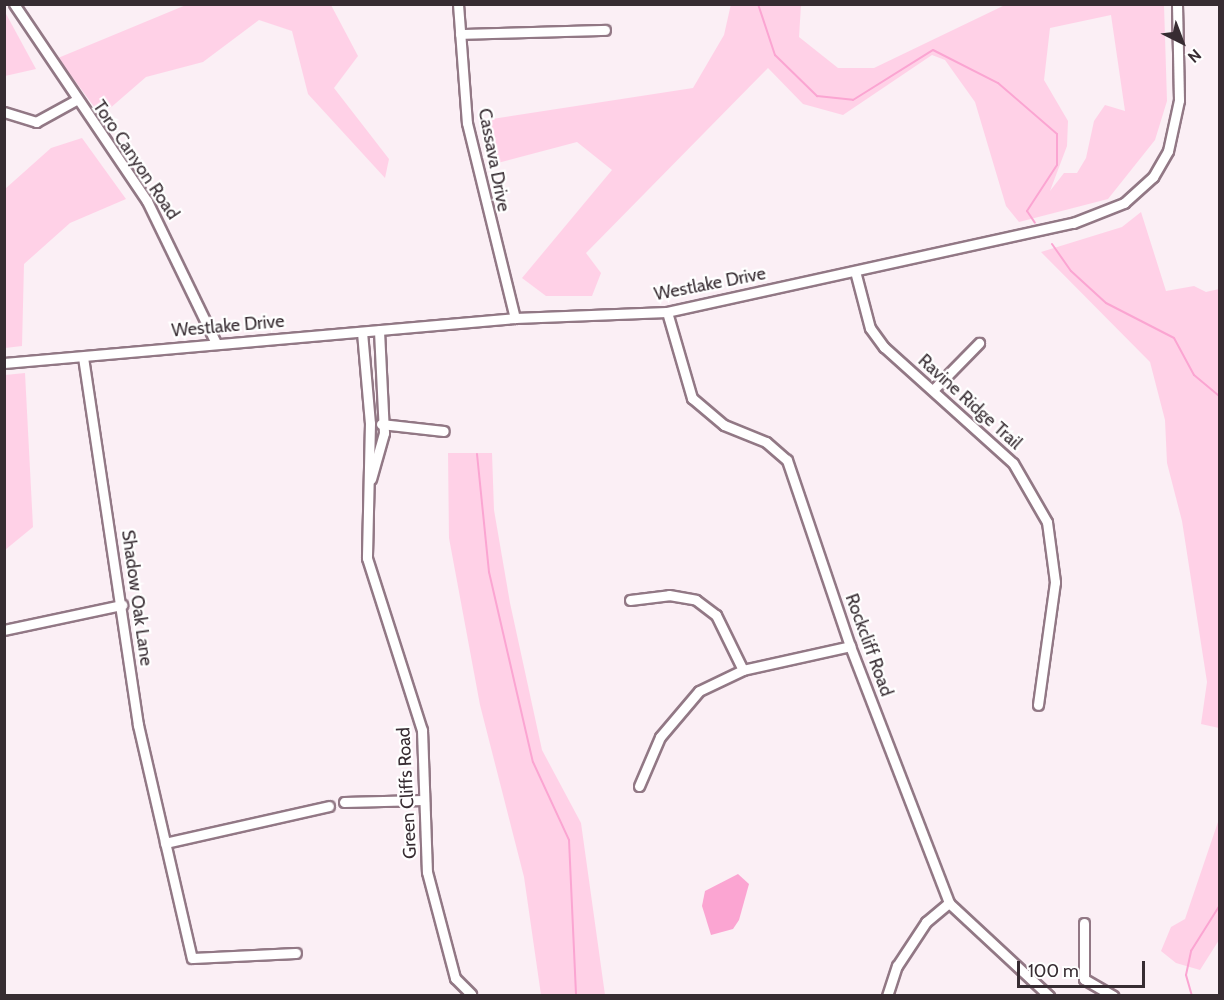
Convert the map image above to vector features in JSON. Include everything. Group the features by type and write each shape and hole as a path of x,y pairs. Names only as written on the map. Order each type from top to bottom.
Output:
{"street":[{"name":"Toro Canyon Road","path":"14,4 76,100 152,209 216,342"},
{"name":"Cassava Drive","path":"458,4 467,123 515,318"},
{"name":"Westlake Drive","path":"4,363 83,357 216,342 515,318 667,312 1073,223 1124,203 1153,177 1176,129 1177,4"},
{"path":"459,34 605,30"},
{"path":"4,112 36,122 76,100"},
{"name":"Ravine Ridge Trail","path":"855,272 870,328 933,390 1013,463 1047,522 1055,582 1038,705"},
{"name":"Rockcliff Road","path":"667,312 693,398 724,425 766,442 787,460 850,646 949,903 1049,996"},
{"name":"Green Cliffs Road","path":"370,481 384,425 379,330"},
{"name":"Green Cliffs Road","path":"362,332 370,423 368,558 421,722 427,872 455,978 471,994"},
{"path":"933,390 979,343"},
{"name":"Shadow Oak Lane","path":"83,357 122,605 138,725 192,958 296,953"},
{"path":"370,423 444,431"},
{"path":"630,600 669,595 696,600 717,615 743,670"},
{"path":"4,630 122,605"},
{"path":"639,786 678,711 699,691 743,670 850,646"},
{"path":"344,802 423,801"},
{"path":"165,843 329,806"},
{"path":"887,996 897,966 926,922 949,903"},
{"path":"1084,923 1084,979 1114,996"}],"shaded area":[{"path":"731,4 801,5 799,37 838,68 874,68 1005,5 1164,5 1167,101 1155,140 1108,199 1019,222 1006,206 975,102 945,60 932,55 843,115 803,104 768,68 586,253 601,273 592,296 546,296 522,278 612,170 577,142 490,165 479,121 693,88 724,35","holes":["1111,15 1125,111 1105,105 1094,121 1086,158 1077,173 1064,173 1050,191 1067,146 1068,121 1044,80 1050,28"]},
{"path":"186,5 331,5 358,56 334,88 389,159 385,178 308,94 292,31 259,20 203,62 146,77 101,116 58,58"},
{"path":"5,12 36,69 5,76"},
{"path":"82,138 126,199 70,223 24,264 22,346 5,348 5,189 51,148"},
{"path":"1141,212 1166,291 1194,286 1206,292 1219,289 1219,728 1201,724 1207,682 1182,521 1167,463 1165,420 1150,362 1041,252 1122,227"},
{"path":"25,373 33,527 5,550 5,375"},
{"path":"448,453 492,453 494,510 510,603 542,750 581,823 605,995 541,995 524,877 480,705 449,538"},
{"path":"1219,819 1219,940 1200,970 1176,963 1161,951 1171,927 1185,919"},
{"path":"738,874 749,884 739,920 733,929 711,935 702,906 705,891"}],"waterway":[{"path":"758,4 775,55 817,96 853,100 933,50 998,83 1057,134 1057,165 1027,211 1035,223"},
{"path":"1052,244 1071,271 1106,303 1174,338 1194,375 1220,397"},
{"path":"477,454 489,572 533,762 569,840 576,996"},
{"path":"1192,996 1186,975 1191,951 1220,905"}]}
